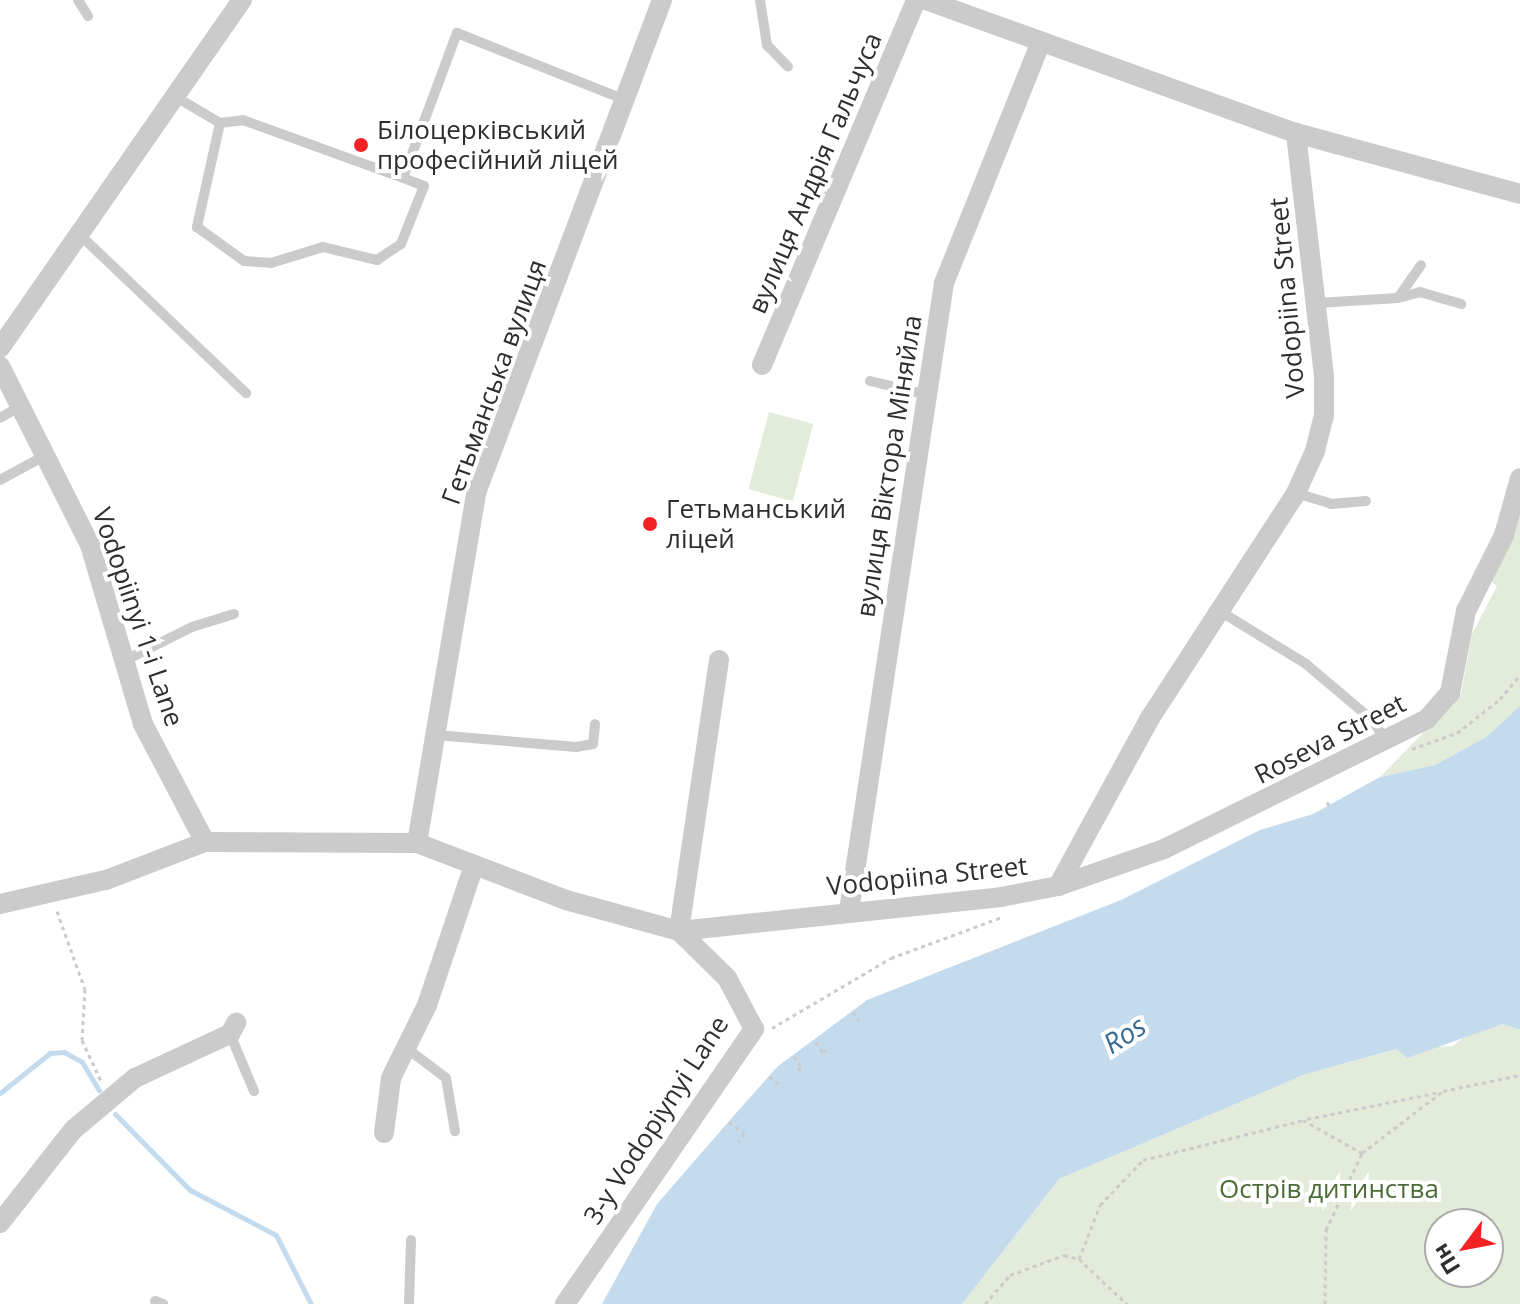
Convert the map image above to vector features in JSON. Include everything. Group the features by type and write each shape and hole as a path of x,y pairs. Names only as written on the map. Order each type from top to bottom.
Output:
{"street":[{"path":"0,348 242,0"},
{"name":"Гетьманська вулиця","path":"417,843 476,493 662,0"},
{"name":"вулиця Андрія Гальчуса","path":"762,365 916,0"},
{"path":"926,0 1040,44 1296,133 1520,194"},
{"name":"вулиця Віктора Міняйла","path":"849,911 924,394 944,283 1040,44"},
{"name":"Vodopiina Street","path":"0,904 52,895 205,842 417,843 566,900 679,931 1058,886 1150,718 1296,493 1324,416 1317,303 1296,133"},
{"name":"Vodopiinyi 1-i Lane","path":"0,366 48,454 90,545 143,724 205,842"},
{"name":"Roseva Street","path":"1058,886 1164,849 1388,743 1427,719 1450,693 1466,611 1504,535 1520,478"},
{"path":"679,931 719,660"},
{"path":"384,1133 391,1078 403,1046 427,1005 474,865"},
{"name":"3-y Vodopiynyi Lane","path":"565,1304 754,1029 727,978 679,931"},
{"path":"0,1223 73,1130 135,1078 233,1029"}],"lane":[{"path":"78,0 88,16"},
{"path":"760,0 767,45 788,67"},
{"path":"403,178 457,33 625,100"},
{"path":"176,97 220,123 243,120 424,186 401,244 377,260 323,247 271,263 244,261 197,227 220,123"},
{"path":"79,234 246,393"},
{"path":"1398,298 1421,265"},
{"path":"1317,303 1398,298 1420,292 1461,304"},
{"path":"870,381 924,394"},
{"path":"0,418 21,406"},
{"path":"0,480 48,454"},
{"path":"1296,493 1331,504 1366,501"},
{"path":"1218,610 1306,664 1370,718 1388,743"},
{"path":"126,660 192,627 234,614"},
{"path":"436,735 576,747 593,744 595,724"},
{"path":"233,1029 254,1091"},
{"path":"403,1046 446,1078 455,1131"},
{"path":"409,1304 411,1240"}],"path":[{"path":"1327,802 1330,807"},
{"path":"52,895 85,989 82,1040 111,1099"},
{"path":"770,1029 891,958 1009,914"},
{"path":"853,1012 859,1021"},
{"path":"815,1042 823,1052 830,1047"},
{"path":"794,1056 801,1067 797,1070"},
{"path":"1079,1259 1100,1205 1143,1160 1303,1120 1520,1075"},
{"path":"769,1076 782,1087"},
{"path":"1325,1304 1326,1230 1362,1153 1443,1091"},
{"path":"1303,1120 1362,1153"},
{"path":"729,1122 744,1133 738,1142"},
{"path":"985,1304 1027,1265 1064,1255 1079,1259 1127,1304"}],"green space":[{"path":"769,412 813,424 793,501 748,489"},
{"path":"1520,517 1520,706 1486,737 1435,765 1380,777 1461,694 1472,634 1497,586 1489,580"},
{"name":"Острів дитинства","path":"1503,1024 1520,1030 1520,1304 962,1304 1059,1179 1306,1074 1398,1049 1453,1046 1468,1034"}],"water":[{"name":"Ros","path":"1520,706 1520,1030 1503,1024 1407,1058 1397,1049 1306,1074 1059,1179 962,1304 602,1304 657,1204 737,1112 777,1067 867,1000 1121,900 1260,830 1313,814 1380,777 1435,765 1486,737"}],"waterway":[{"path":"0,1093 50,1053 64,1052 82,1062 99,1090"},
{"path":"115,1114 190,1190 276,1235 311,1304"}],"place":[{"name":"Білоцерківський професійний ліцей","path":"361,145"},
{"name":"Гетьманський ліцей","path":"650,524"}]}
